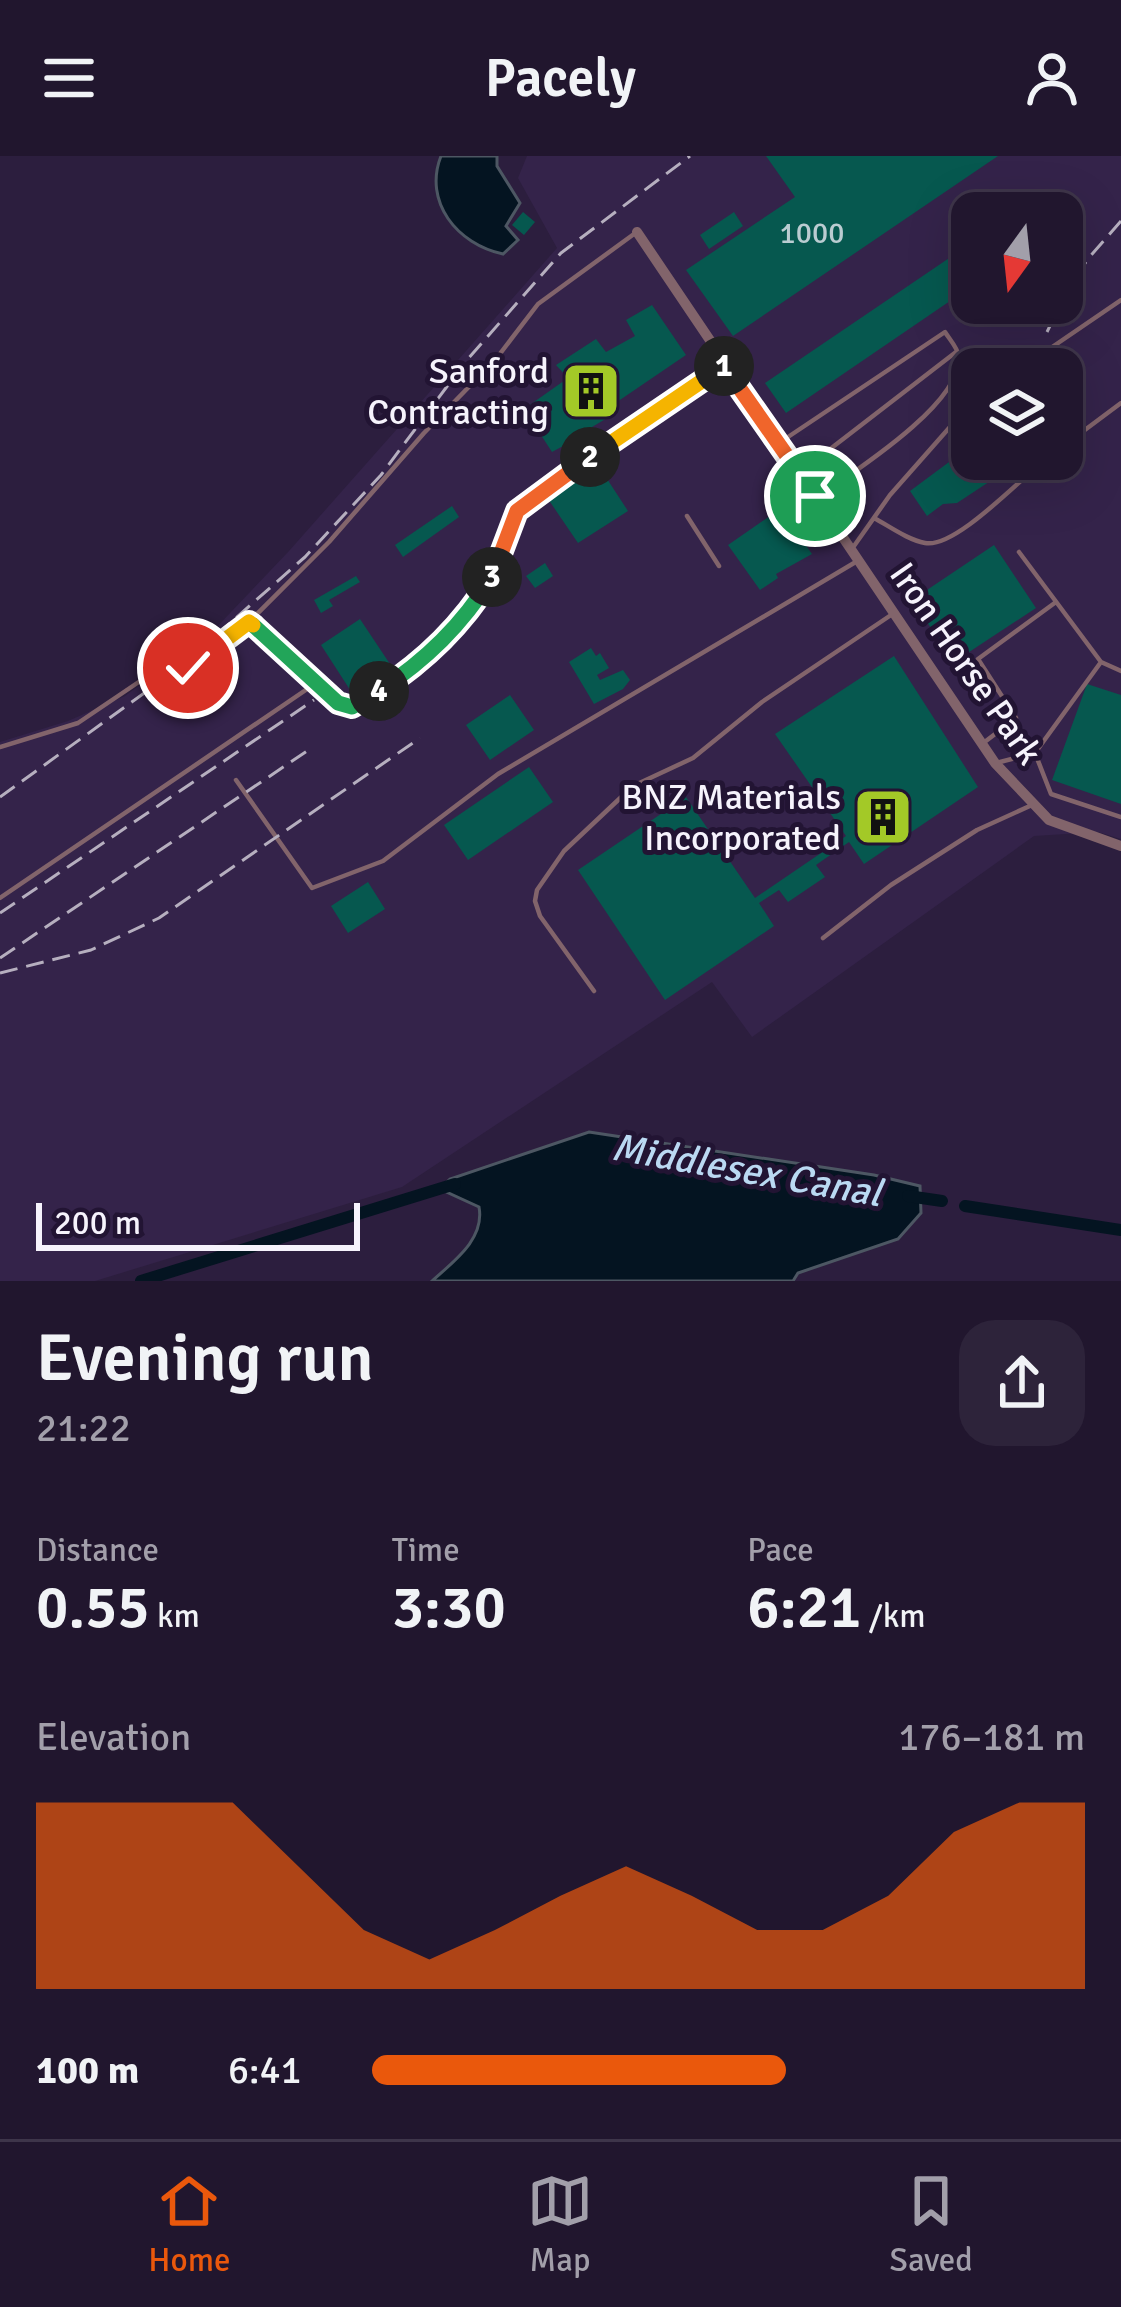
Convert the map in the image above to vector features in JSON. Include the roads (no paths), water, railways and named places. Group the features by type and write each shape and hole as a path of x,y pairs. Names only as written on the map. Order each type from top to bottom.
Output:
{"street":[{"name":"Iron Horse Park","path":"638,232 994,763 1032,805 1060,826 1121,846"}],"lane":[{"path":"0,747 78,723 158,669 188,668 249,622 496,359 538,304 638,232"},
{"path":"1051,348 1121,300"},
{"path":"778,442 945,332 956,348"},
{"path":"799,473 951,355"},
{"path":"249,622 338,703 352,707 420,664 473,605 490,580 517,511 726,364"},
{"path":"816,498 911,432 951,380"},
{"path":"1083,431 1121,403"},
{"path":"236,780 312,888 383,861 498,774 855,555 874,518 951,427"},
{"path":"874,518 921,543 934,544 962,533 1018,480"},
{"path":"687,515 719,566"},
{"path":"1019,552 1101,662 1121,671"},
{"path":"981,745 1016,718 978,659 1056,602"},
{"path":"594,991 540,916 535,901 564,851 633,786 693,758 762,702 894,614"},
{"path":"994,763 1035,753 1101,662"},
{"path":"0,898 316,683"},
{"path":"1035,753 1051,794 1121,817"},
{"path":"823,938 891,885 976,830 1032,805"}],"water":[{"path":"441,156 497,156 497,166 520,203 506,226 518,240 503,254 471,241 448,218 437,189"},
{"path":"589,1132 920,1186 921,1213 898,1239 798,1273 793,1281 432,1281 473,1239 480,1219 479,1207 440,1189 450,1179"}],"waterway":[{"name":"Middlesex Canal","path":"141,1281 455,1184"},
{"name":"Middlesex Canal","path":"908,1196 942,1201"},
{"name":"Middlesex Canal","path":"965,1206 1121,1230"}],"railway":[{"path":"0,797 179,668 305,557 381,475 466,361 561,253 690,156"},
{"path":"1083,266 1121,221"},
{"path":"1047,332 1051,324"},
{"path":"0,913 314,700"},
{"path":"0,973 91,950 159,918 420,738"},
{"path":"0,958 313,747"}],"place":[{"name":"Sanford Contracting","path":"591,391"},
{"name":"BNZ Materials Incorporated","path":"883,817"}]}
